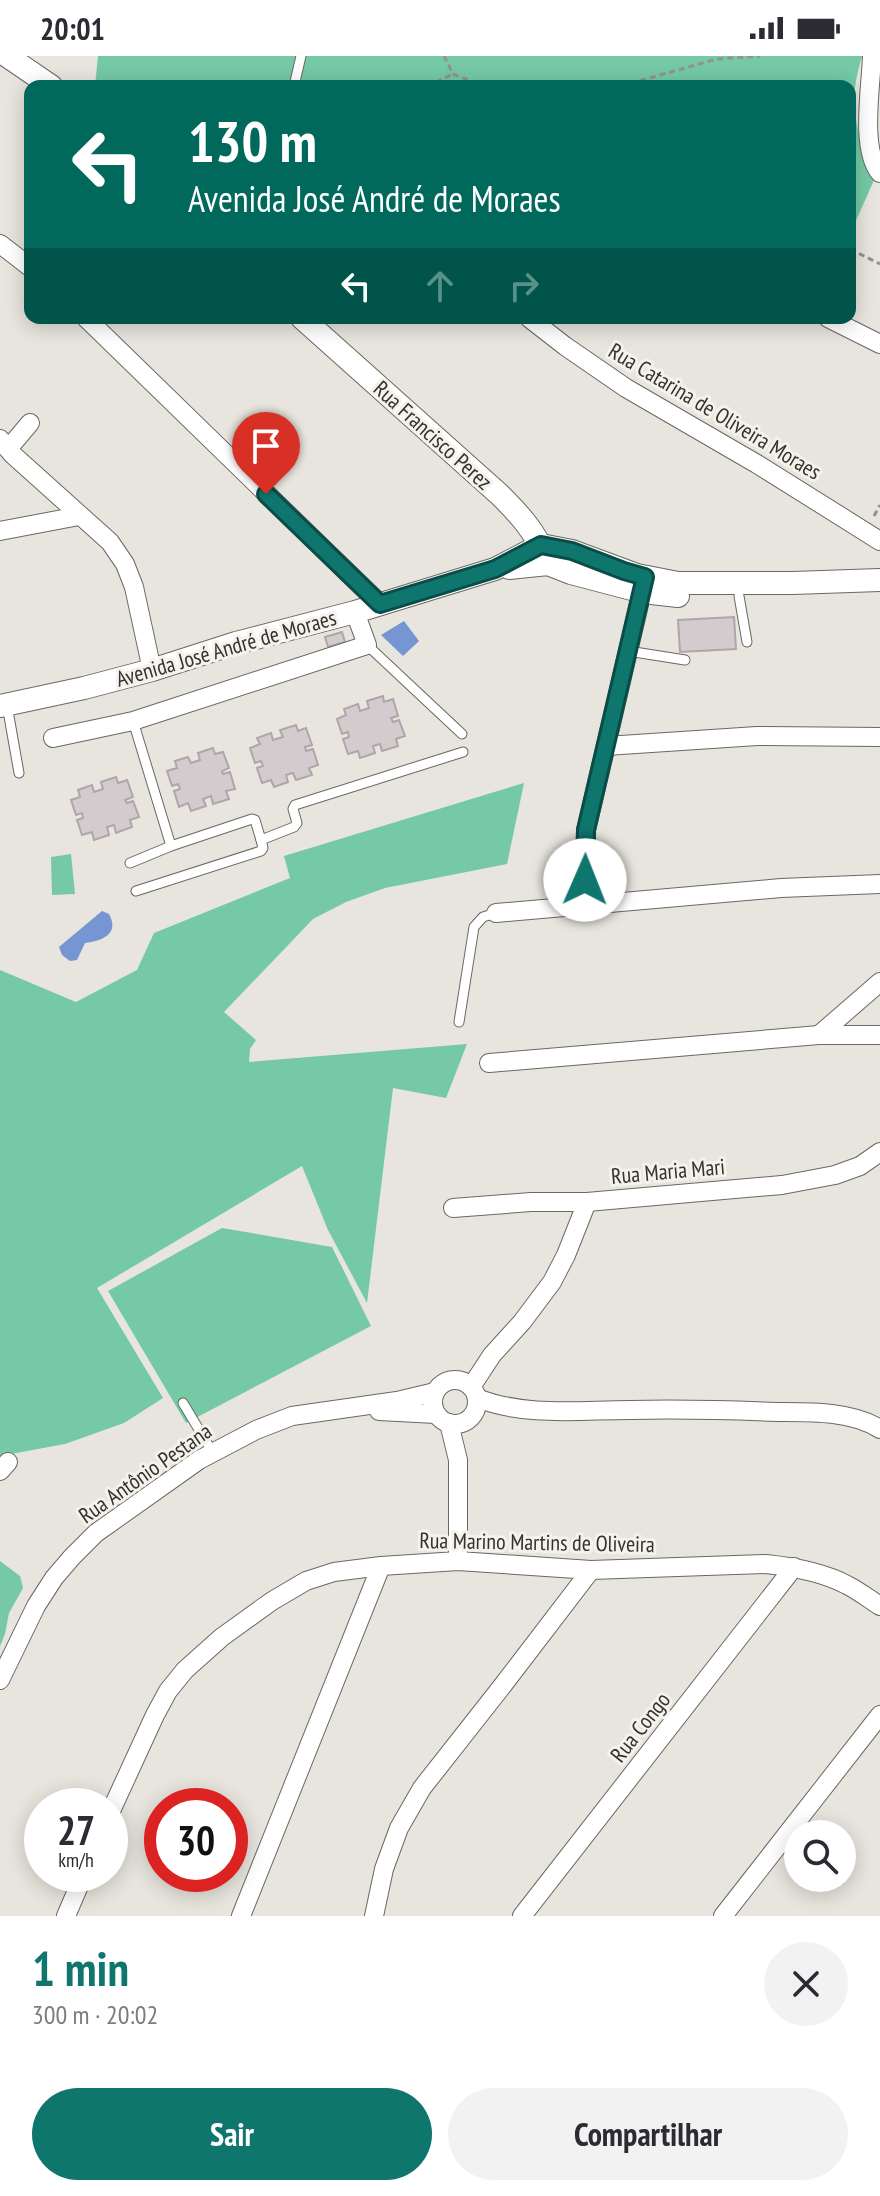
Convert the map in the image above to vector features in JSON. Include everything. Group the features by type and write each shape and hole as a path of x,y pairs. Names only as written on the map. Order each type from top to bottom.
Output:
{"street":[{"path":"872,56 869,115 871,158 880,173"},
{"path":"9,61 41,80"},
{"path":"0,244 24,262"},
{"path":"92,324 380,604"},
{"name":"Rua Francisco Perez","path":"309,324 500,495 520,515 545,555"},
{"name":"Rua Catarina de Oliveira Moraes","path":"537,324 626,388 757,464 880,541"},
{"path":"840,324 880,344"},
{"path":"30,423 4,444 110,542 125,564 134,587 152,670"},
{"path":"0,531 79,516"},
{"path":"545,555 583,577 644,584 880,580"},
{"name":"Avenida José André de Moraes","path":"3,706 152,670 545,555"},
{"path":"644,584 692,598 831,594 880,589"},
{"path":"584,905 586,830 644,584"},
{"path":"53,738 133,721 367,645 355,612"},
{"path":"606,746 757,736 880,737"},
{"path":"496,913 781,888 880,884"},
{"path":"819,1035 880,982"},
{"path":"489,1063 819,1035 880,1035"},
{"name":"Rua Maria Mari","path":"453,1208 531,1202 587,1202 782,1185 835,1175 860,1166 880,1152"},
{"path":"458,1561 458,1460 470,1400 492,1355 552,1282 587,1202"},
{"name":"Rua Antônio Pestana","path":"0,1680 36,1606 72,1557 96,1533 199,1460 256,1430 292,1416 397,1401 435,1392 446,1382 470,1400 456,1424 442,1419 340,1410"},
{"path":"435,1392 433,1407 442,1419 458,1460"},
{"path":"470,1400 504,1414 522,1410 801,1412 850,1417 880,1429"},
{"name":"Rua Marino Martins de Oliveira","path":"121,1788 155,1715 168,1691 185,1670 222,1637 272,1601 306,1581 334,1572 458,1561 591,1570 766,1564 794,1567 846,1584 880,1606"},
{"path":"241,1916 381,1566"},
{"name":"Rua Congo","path":"522,1916 794,1567"},
{"path":"374,1916 384,1869 399,1828 422,1788 591,1570"},
{"path":"723,1916 880,1715"},
{"path":"66,1916 76,1892"}],"lane":[{"path":"295,80 301,56"},
{"path":"739,596 747,642"},
{"path":"367,645 462,734"},
{"path":"628,651 685,660"},
{"path":"3,706 19,773"},
{"path":"133,721 171,846"},
{"path":"261,840 294,827 297,823 293,809 295,805 463,752"},
{"path":"130,863 252,819 255,820 263,848 136,891"},
{"path":"459,1022 474,927 483,917 496,913"},
{"path":"183,1403 213,1453"}],"path":[{"path":"444,56 453,74 468,80"},
{"path":"642,80 717,59 760,56"},
{"path":"440,80 453,74"},
{"path":"856,252 880,264"}],"green space":[{"path":"98,56 862,56 856,80 96,80"},
{"path":"856,118 862,146 875,178 856,221"},
{"path":"524,783 507,864 385,888 346,902 313,919 224,1012 256,1040 250,1049 249,1062 467,1044 446,1098 393,1088 367,1303 328,1230 302,1166 97,1288 163,1398 124,1423 65,1444 0,1456 0,970 76,1002 137,970 154,933 290,878 284,856"},
{"path":"71,854 75,894 52,895 51,857"},
{"path":"222,1228 332,1247 371,1326 186,1423 108,1291"},
{"path":"0,1561 20,1576 23,1588 9,1613 0,1646"}],"water":[{"path":"404,621 419,641 403,656 381,635"},
{"path":"102,911 109,914 112,921 108,935 85,943 77,960 70,961 62,955 59,947"}],"building":[{"path":"734,617 736,649 680,652 678,620"},
{"path":"342,632 345,642 328,647 325,637"},
{"path":"383,696 384,702 393,699 398,716 391,718 393,722 399,720 405,736 396,739 398,746 382,751 380,744 373,746 375,753 360,758 358,751 348,754 343,739 349,737 348,732 342,734 337,719 346,715 344,709 358,704 360,711 369,708 367,701"},
{"path":"296,725 298,731 306,728 312,745 305,747 306,751 313,749 318,765 309,768 312,775 296,780 293,773 286,775 288,782 274,787 271,780 262,783 257,768 263,766 261,761 255,763 250,748 260,744 257,738 271,733 273,740 283,737 280,730"},
{"path":"213,748 215,754 223,752 229,768 222,771 223,774 230,772 235,789 226,791 229,799 213,804 211,796 203,799 206,806 191,811 188,803 179,807 174,791 180,789 178,784 172,786 167,771 177,768 175,761 188,757 191,763 200,760 198,753"},
{"path":"116,777 118,783 127,780 133,797 125,800 127,803 133,801 139,817 130,820 132,827 116,833 114,825 107,827 109,835 94,840 92,832 82,835 77,820 83,818 82,813 76,815 71,800 80,797 78,790 92,785 94,792 103,789 101,782"}],"route":[{"path":"266,494 380,604 495,569 541,545 572,551 645,577 586,830 585,880"}]}
